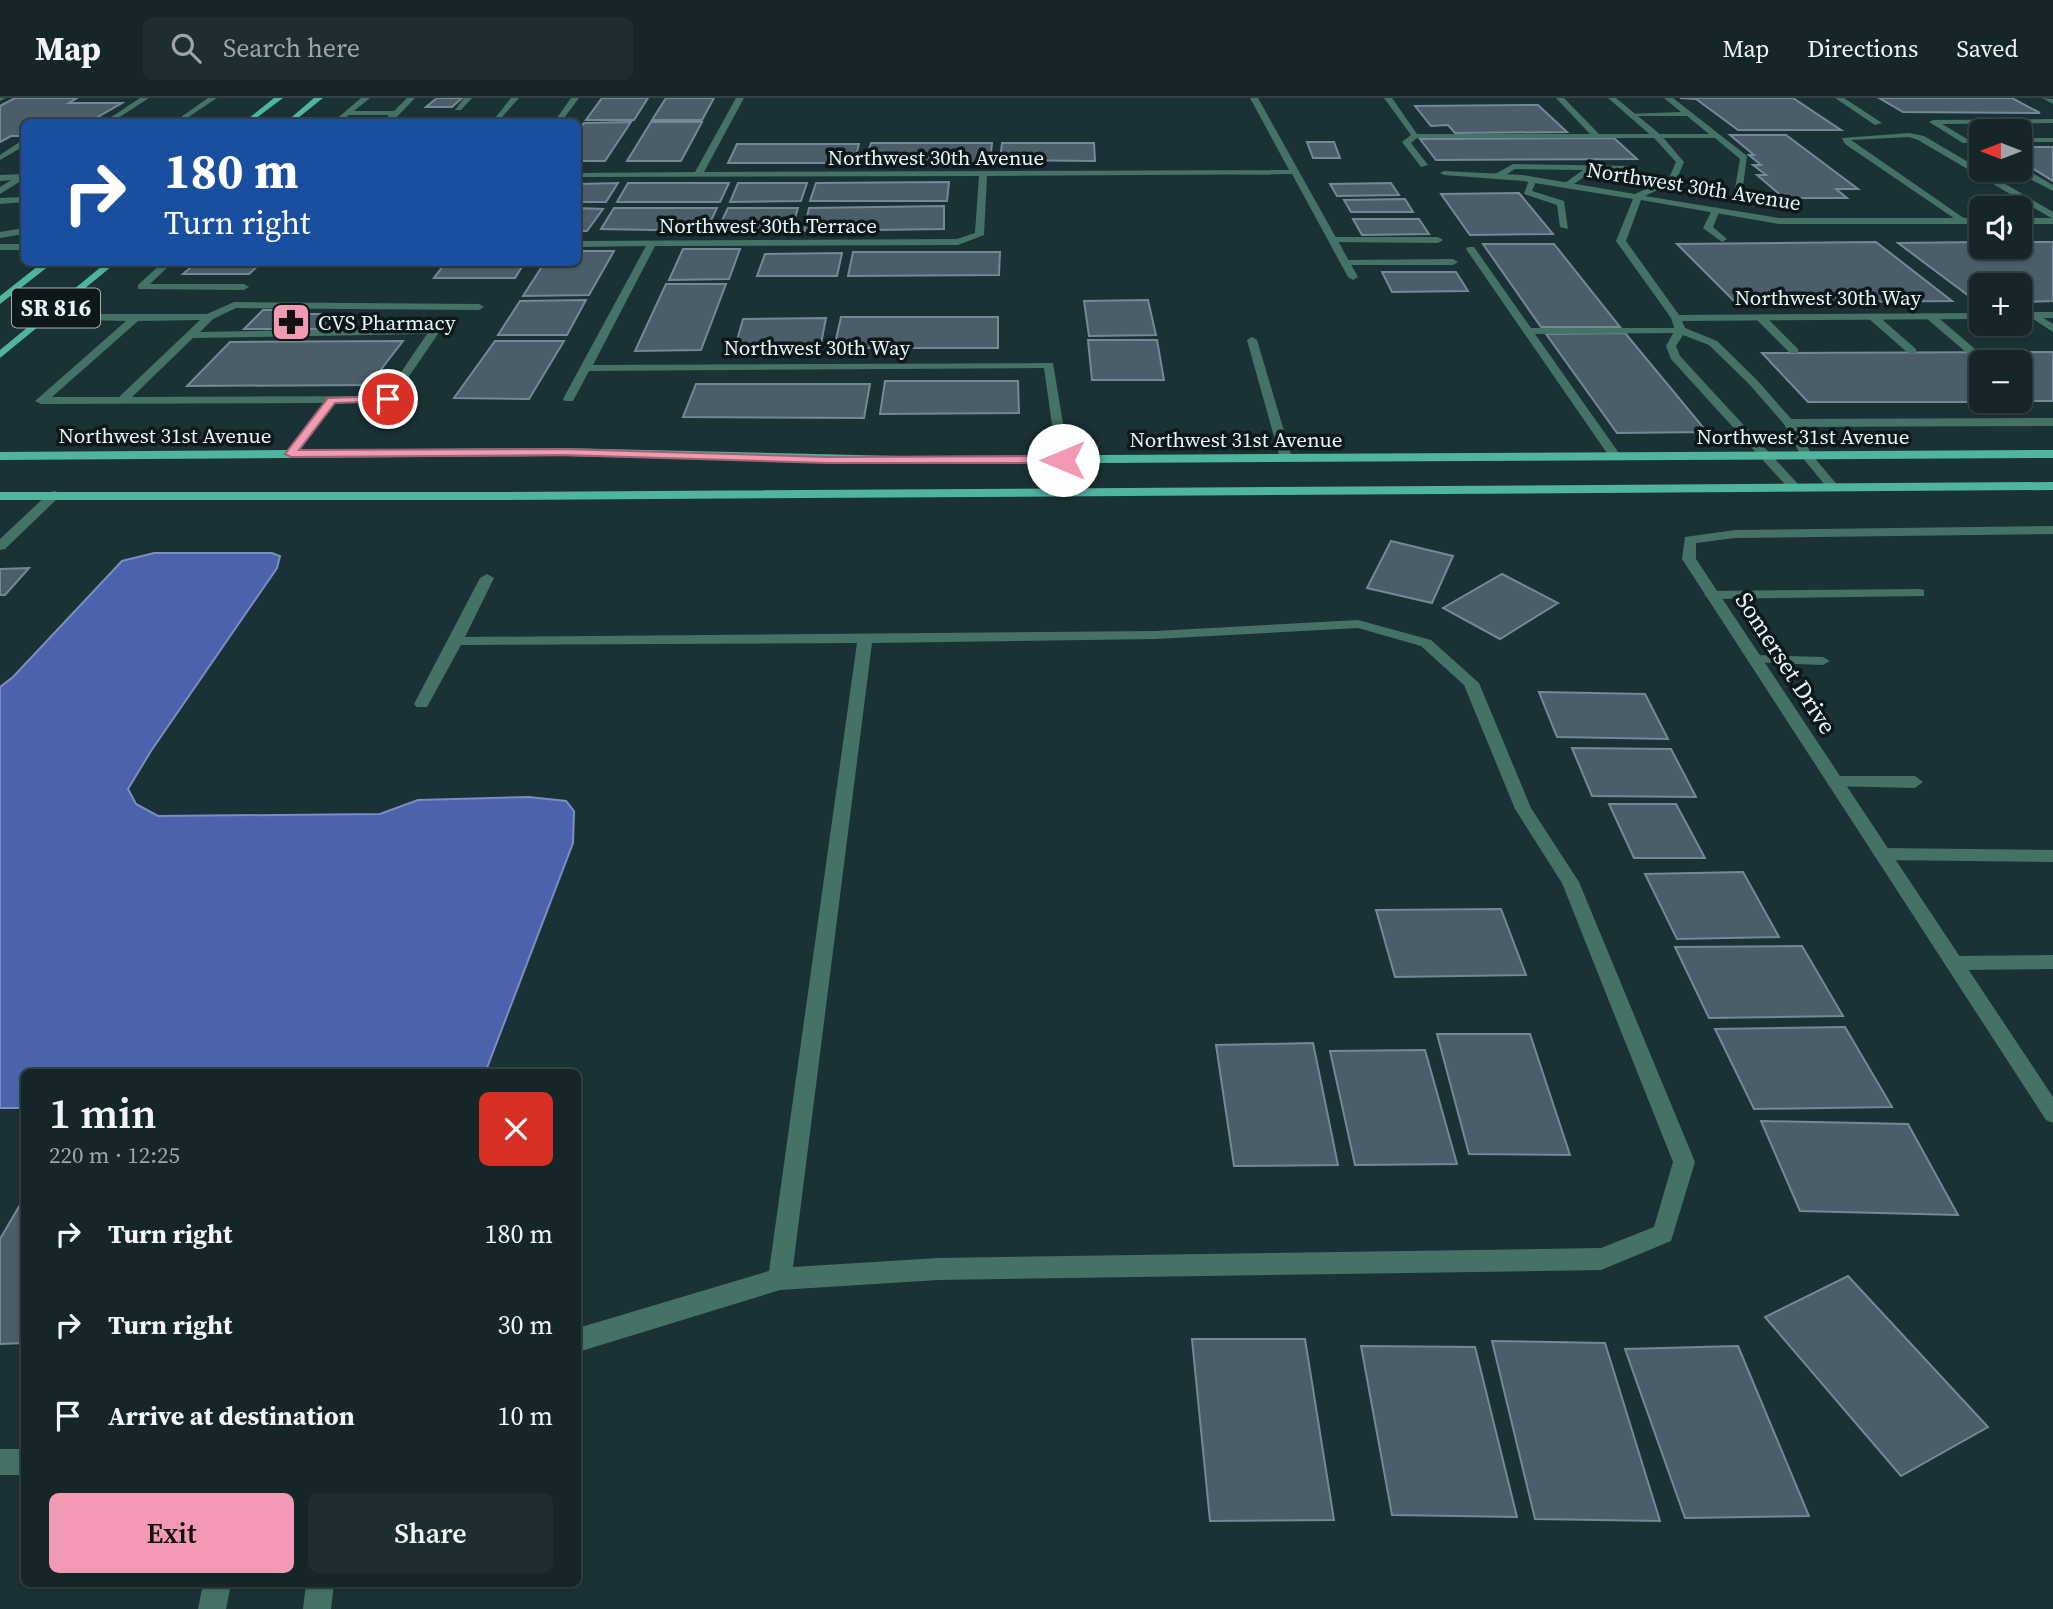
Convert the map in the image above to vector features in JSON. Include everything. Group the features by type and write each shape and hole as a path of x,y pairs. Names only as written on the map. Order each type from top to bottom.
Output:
{"main road":[{"path":"251,119 279,98"},
{"path":"293,119 319,98"},
{"name":"SR 816","path":"0,301 45,266"},
{"name":"SR 816","path":"0,355 108,266"},
{"name":"Northwest 31st Avenue","path":"0,456 562,452 826,460 1063,460 2053,454"},
{"path":"0,496 2053,486"}],"street":[{"path":"113,119 145,98"},
{"path":"182,119 213,98"},
{"path":"340,119 366,98"},
{"path":"389,119 411,98"},
{"path":"458,108 468,98"},
{"path":"499,115 515,98"},
{"path":"559,119 575,98"},
{"path":"698,175 740,98"},
{"path":"1254,98 1353,277"},
{"path":"1388,98 1415,136"},
{"path":"1560,98 1597,136"},
{"path":"1612,98 1658,137 1681,162 1673,179 1638,196 1621,241 1678,324 1713,343 1763,392 1789,423 1807,456 1833,488"},
{"path":"1668,98 1744,158 1738,194"},
{"path":"1839,98 1878,123"},
{"path":"2046,98 2053,102"},
{"path":"347,113 396,113"},
{"path":"1631,114 1689,114"},
{"path":"2032,121 2053,121"},
{"path":"1969,122 1933,122 1969,141"},
{"path":"1964,221 1848,142 1846,138 1896,135 1921,138 2053,216"},
{"path":"1424,165 1406,142 1415,136 1717,136"},
{"path":"2032,140 2053,140"},
{"path":"0,159 21,145"},
{"path":"1498,176 1513,166 1634,168"},
{"path":"1568,185 1592,168"},
{"name":"Northwest 30th Avenue","path":"581,175 1294,172"},
{"name":"Northwest 30th Avenue","path":"1444,173 1533,179 1779,221 1969,221"},
{"name":"Northwest 30th Terrace","path":"581,244 958,242 979,235 984,174"},
{"path":"0,178 21,177"},
{"path":"2032,177 2053,188"},
{"path":"0,191 21,179"},
{"path":"1533,179 1527,192 1561,202 1565,227"},
{"path":"0,201 21,200"},
{"path":"1716,210 1708,228 1722,239"},
{"path":"2032,221 2053,221"},
{"path":"0,236 21,232"},
{"path":"1333,240 1438,240"},
{"path":"569,399 652,243"},
{"path":"0,247 20,247"},
{"path":"0,259 20,247"},
{"path":"1471,249 1615,456"},
{"path":"1346,263 1453,262"},
{"path":"165,266 141,287 244,287"},
{"path":"122,400 209,317 234,305 479,307"},
{"path":"348,305 435,331"},
{"path":"2034,315 2053,315"},
{"path":"2034,315 2053,329"},
{"path":"47,316 209,317"},
{"path":"1872,316 1912,351"},
{"path":"1930,316 1970,350"},
{"name":"Northwest 30th Way","path":"1529,331 1760,317 1969,316"},
{"path":"1760,317 1794,351"},
{"path":"135,318 41,401 388,399 435,331"},
{"path":"1678,324 1671,346 1675,357 1796,488"},
{"path":"191,335 435,331"},
{"path":"1252,340 1286,458"},
{"name":"Northwest 30th Way","path":"586,368 1049,365 1063,460"},
{"path":"291,454 332,400"},
{"path":"1789,423 2053,422"},
{"path":"1052,492 1063,460"},
{"path":"2,542 54,495"},
{"name":"Somerset Drive","path":"2053,530 1735,534 1690,540 1689,559 2053,1114"},
{"path":"422,704 487,578"},
{"path":"1711,595 1919,593"},
{"path":"456,641 1155,635 1358,624 1426,643 1471,683 1523,809 1570,882 1684,1162 1662,1234 1601,1259 938,1269 780,1279 581,1339"},
{"path":"780,1279 864,639"},
{"path":"1754,659 1823,660"},
{"path":"1835,782 1915,782"},
{"path":"1882,854 2053,856"},
{"path":"1954,963 2053,962"},
{"path":"0,1462 21,1462"},
{"path":"212,1609 216,1587"},
{"path":"317,1609 320,1587"}],"water":[{"path":"154,553 272,553 280,556 277,568 151,751 128,789 136,804 158,816 380,814 418,800 529,797 566,801 574,811 573,843 487,1069 21,1069 21,1108 0,1108 0,687 13,677 122,561"}],"building":[{"path":"15,98 77,98 69,103 122,103 94,119 21,119 21,136 11,136 0,142 0,106"},
{"path":"437,98 462,98 452,107 426,107"},
{"path":"602,98 648,98 634,120 586,120"},
{"path":"666,98 714,98 702,120 652,120"},
{"path":"1680,98 1793,98 1841,130 1738,130 1696,99"},
{"path":"1879,98 2012,98 2040,113 1903,112"},
{"path":"1538,105 1567,132 1455,133 1448,125 1431,126 1415,106"},
{"path":"631,122 605,161 581,161 581,127 584,123"},
{"path":"651,122 702,122 681,161 627,161"},
{"path":"1730,135 1786,135 1858,189 1836,189 1847,198 1784,198 1757,175 1766,175 1753,165 1761,165 1749,155 1754,155"},
{"path":"1614,138 1637,159 1436,160 1420,139"},
{"path":"1307,142 1334,142 1340,158 1313,158"},
{"path":"871,143 992,143 990,162 865,162"},
{"path":"1002,143 1094,143 1095,161 1000,160"},
{"path":"737,144 859,144 854,163 728,163"},
{"path":"2032,147 2053,147 2053,181 2032,168"},
{"path":"949,182 947,201 810,201 816,183"},
{"path":"618,183 606,202 581,202 581,184"},
{"path":"628,183 729,183 720,202 617,202"},
{"path":"738,183 807,183 801,201 730,202"},
{"path":"1391,183 1399,195 1337,196 1330,184"},
{"path":"1519,193 1553,234 1470,235 1441,194"},
{"path":"1405,199 1413,212 1351,212 1344,200"},
{"path":"944,206 944,229 804,231 809,208"},
{"path":"581,208 603,209 587,231 581,231"},
{"path":"614,208 717,208 706,231 601,229"},
{"path":"728,208 798,208 791,231 717,231"},
{"path":"1353,219 1419,219 1429,234 1362,235"},
{"path":"1876,242 1952,301 1736,303 1677,244"},
{"path":"1969,242 1969,259 2032,259 2032,242 2053,242 2053,301 2032,302 2032,273 1969,273 1969,296 1898,243"},
{"path":"1483,244 1554,244 1620,327 1541,327"},
{"path":"683,249 740,249 729,279 669,280"},
{"path":"581,251 614,251 589,295 523,296 542,266 581,266"},
{"path":"853,252 1000,252 999,275 848,276"},
{"path":"842,253 837,276 757,276 765,254"},
{"path":"192,266 258,266 249,274 183,274"},
{"path":"443,266 522,266 515,278 434,278"},
{"path":"1382,272 1456,272 1468,291 1392,292"},
{"path":"666,284 726,284 701,350 635,351"},
{"path":"586,300 567,335 498,335 520,301"},
{"path":"1148,300 1156,335 1089,336 1084,301"},
{"name":"CVS Pharmacy","path":"263,310 291,310 287,314 338,314 325,329 244,329"},
{"path":"841,317 998,317 998,348 834,348"},
{"path":"826,318 820,349 734,351 743,319"},
{"path":"1625,333 1707,432 1617,433 1546,334"},
{"path":"1088,340 1157,340 1164,380 1092,380"},
{"path":"403,341 369,385 187,386 230,342"},
{"path":"495,341 564,341 529,399 454,398"},
{"path":"1969,352 1969,402 1808,402 1762,353"},
{"path":"2032,352 2053,352 2053,401 2032,401"},
{"path":"885,381 1018,381 1019,413 880,414"},
{"path":"696,384 870,384 864,418 683,417"},
{"path":"1391,541 1453,556 1432,603 1367,588"},
{"path":"29,568 5,595 0,595 0,569"},
{"path":"1502,574 1558,603 1500,639 1443,608"},
{"path":"1539,692 1645,694 1668,739 1557,737"},
{"path":"1572,748 1671,749 1696,797 1592,796"},
{"path":"1609,804 1676,804 1705,858 1634,858"},
{"path":"1743,872 1779,937 1677,939 1645,874"},
{"path":"1501,909 1526,975 1395,977 1376,910"},
{"path":"1802,946 1843,1016 1709,1018 1675,947"},
{"path":"1845,1027 1892,1107 1754,1109 1715,1029"},
{"path":"1437,1034 1530,1034 1570,1155 1469,1154"},
{"path":"1313,1043 1338,1165 1234,1166 1216,1045"},
{"path":"1425,1050 1457,1164 1355,1165 1330,1051"},
{"path":"1761,1121 1908,1124 1958,1215 1800,1211"},
{"path":"21,1203 21,1343 0,1344 0,1239"},
{"path":"1848,1276 1988,1427 1901,1476 1765,1317"},
{"path":"1192,1339 1305,1339 1334,1520 1210,1521"},
{"path":"1492,1341 1605,1343 1660,1521 1535,1519"},
{"path":"1361,1346 1475,1347 1517,1517 1392,1515"},
{"path":"1738,1346 1809,1516 1685,1518 1625,1349"}],"place":[{"name":"CVS Pharmacy","path":"291,322"}],"route":[{"path":"388,399 332,400 291,454 562,452 826,460 1063,460"}]}
